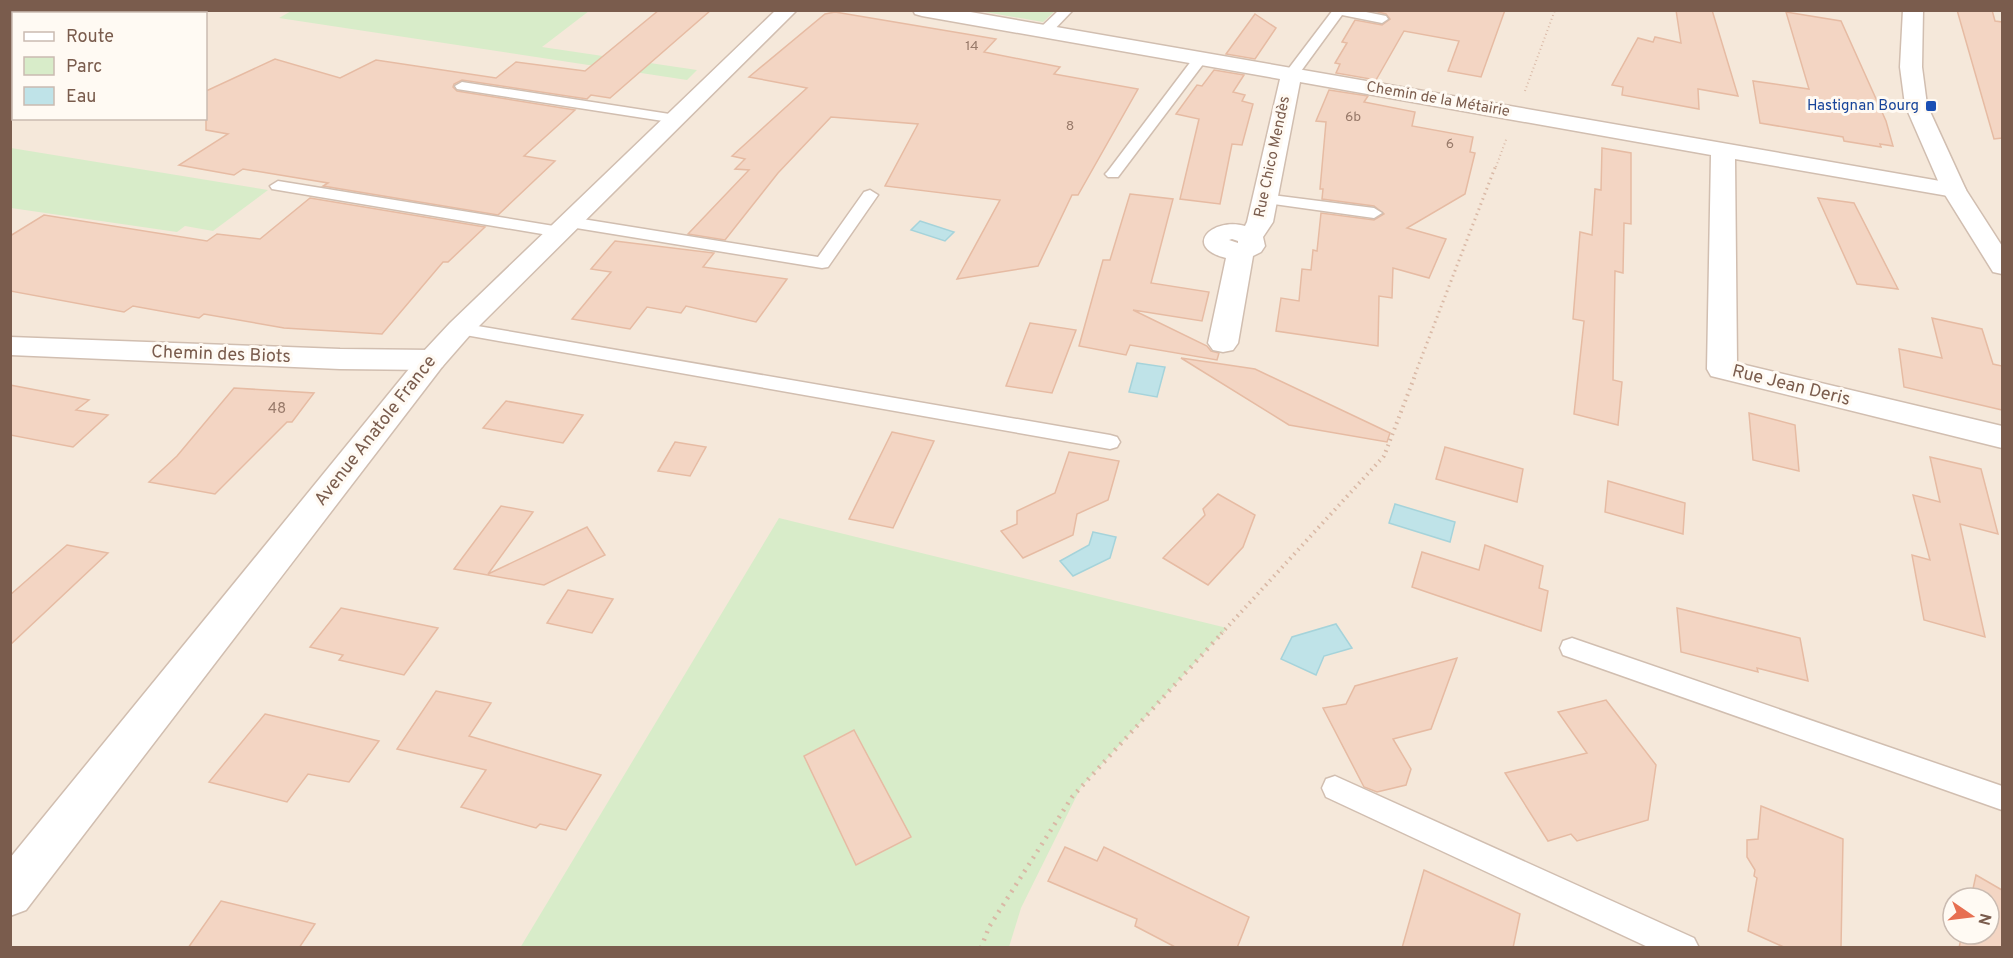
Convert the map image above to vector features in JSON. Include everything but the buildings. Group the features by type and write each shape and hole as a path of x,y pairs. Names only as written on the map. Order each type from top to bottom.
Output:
{"street":[{"name":"Avenue Anatole France","path":"10,894 432,360 460,329 788,10"},
{"name":"Chemin de la Métairie","path":"922,10 1954,190"},
{"path":"1913,10 1911,68 1916,105 1954,190 2002,266"},
{"name":"Rue Chico Mendès","path":"1223,343 1245,244 1260,222 1291,75"},
{"name":"Rue Jean Deris","path":"1723,150 1722,369 2002,437"},
{"name":"Chemin des Biots","path":"10,346 304,358 432,360"}],"lane":[{"path":"1044,32 1067,10"},
{"path":"1291,75 1339,11 1382,19"},
{"path":"1113,174 1200,59"},
{"path":"462,86 676,119"},
{"path":"278,186 822,263 870,195"},
{"path":"1265,199 1374,213"},
{"path":"460,329 1110,442"},
{"path":"1572,648 2002,798"},
{"path":"1335,788 1684,948"}],"path":[{"path":"981,948 988,927 1072,797 1384,456 1555,10"}],"shaded area":[{"path":"11,11 2002,11 2002,947 11,947"}],"green space":[{"path":"293,10 589,11 542,47 697,70 687,80 279,18"},
{"path":"979,11 1055,11 1043,22"},
{"path":"11,148 268,190 213,231 185,226 177,232 11,208"},
{"path":"779,518 1227,628 1081,787 1021,908 1009,947 520,948"}],"water":[{"path":"920,221 954,232 945,241 911,230"},
{"path":"1137,363 1165,367 1157,397 1129,392"},
{"path":"1395,504 1455,522 1450,542 1389,523"},
{"path":"1093,532 1116,537 1110,558 1073,576 1060,561 1089,545"},
{"path":"1336,624 1352,648 1324,656 1316,675 1281,659 1292,637"}],"place":[{"name":"Hastignan Bourg","path":"1931,106"}]}
